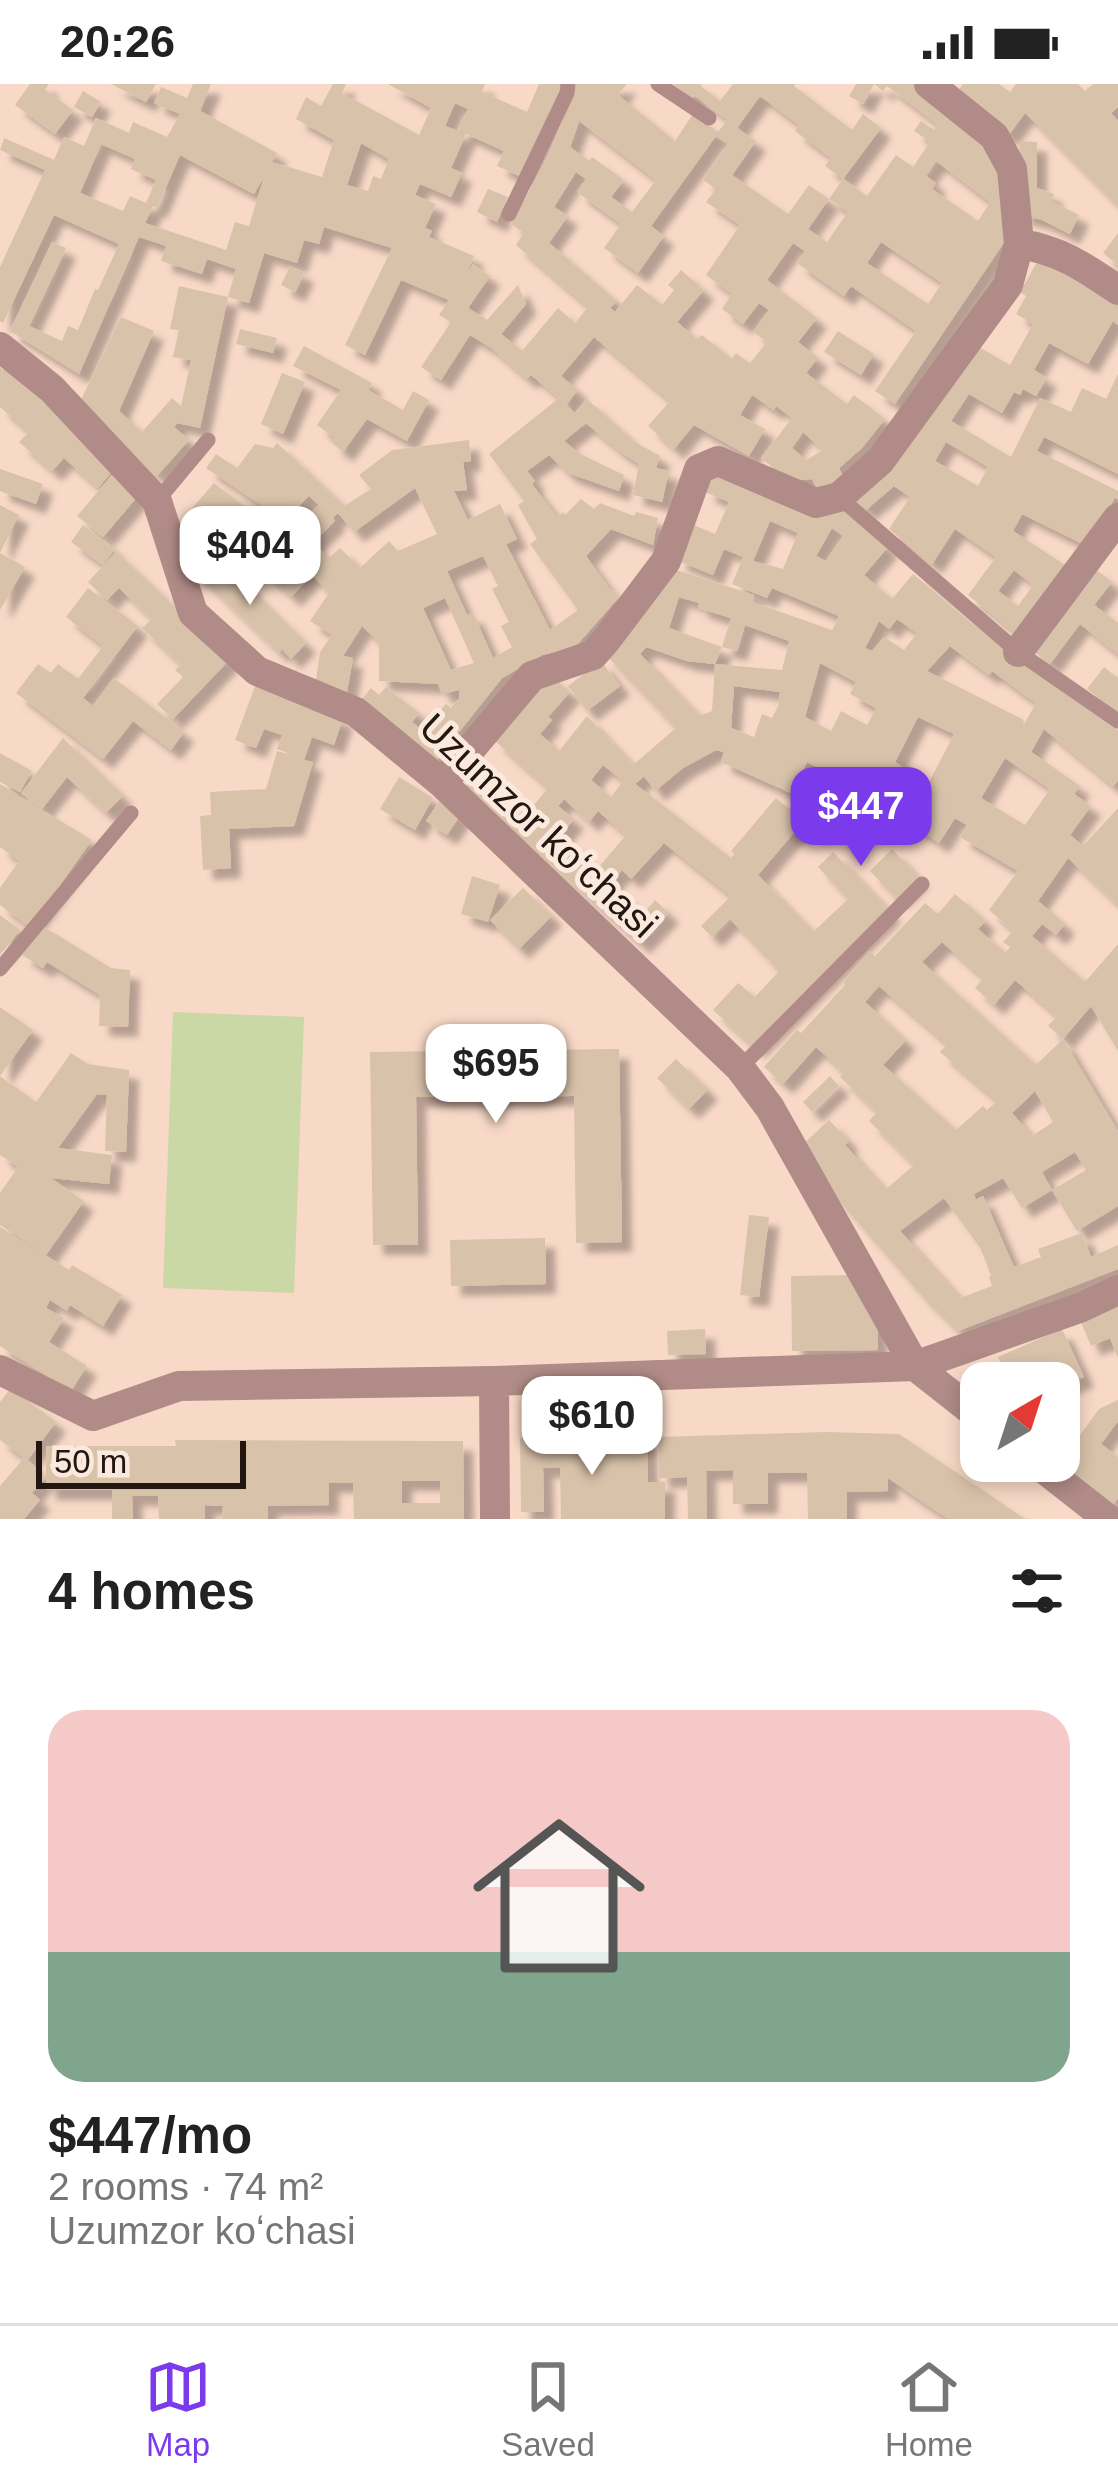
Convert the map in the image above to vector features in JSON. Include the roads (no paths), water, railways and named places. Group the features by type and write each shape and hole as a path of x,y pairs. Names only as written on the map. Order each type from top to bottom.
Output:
{"street":[{"path":"442,783 532,676 593,655 607,639 667,561 699,470 718,460 816,503 839,497 880,461 1008,285 1019,244 1012,169 994,136 929,84"},
{"path":"1019,244 1044,247 1078,262 1118,290"},
{"name":"Uzumzor koʻchasi","path":"0,347 52,389 158,501 193,613 257,671 356,712 442,783 740,1068 770,1108 915,1366 960,1401"},
{"path":"1018,652 1118,518"},
{"path":"0,1370 93,1416 179,1386 915,1366 1118,1290"},
{"path":"494,1381 495,1519"},
{"path":"1058,1482 1094,1514"}],"lane":[{"path":"509,214 568,84"},
{"path":"658,84 709,118"},
{"path":"158,501 208,440"},
{"path":"839,497 1018,652 1118,722"},
{"path":"0,969 131,813"},
{"path":"740,1068 922,884"}]}
